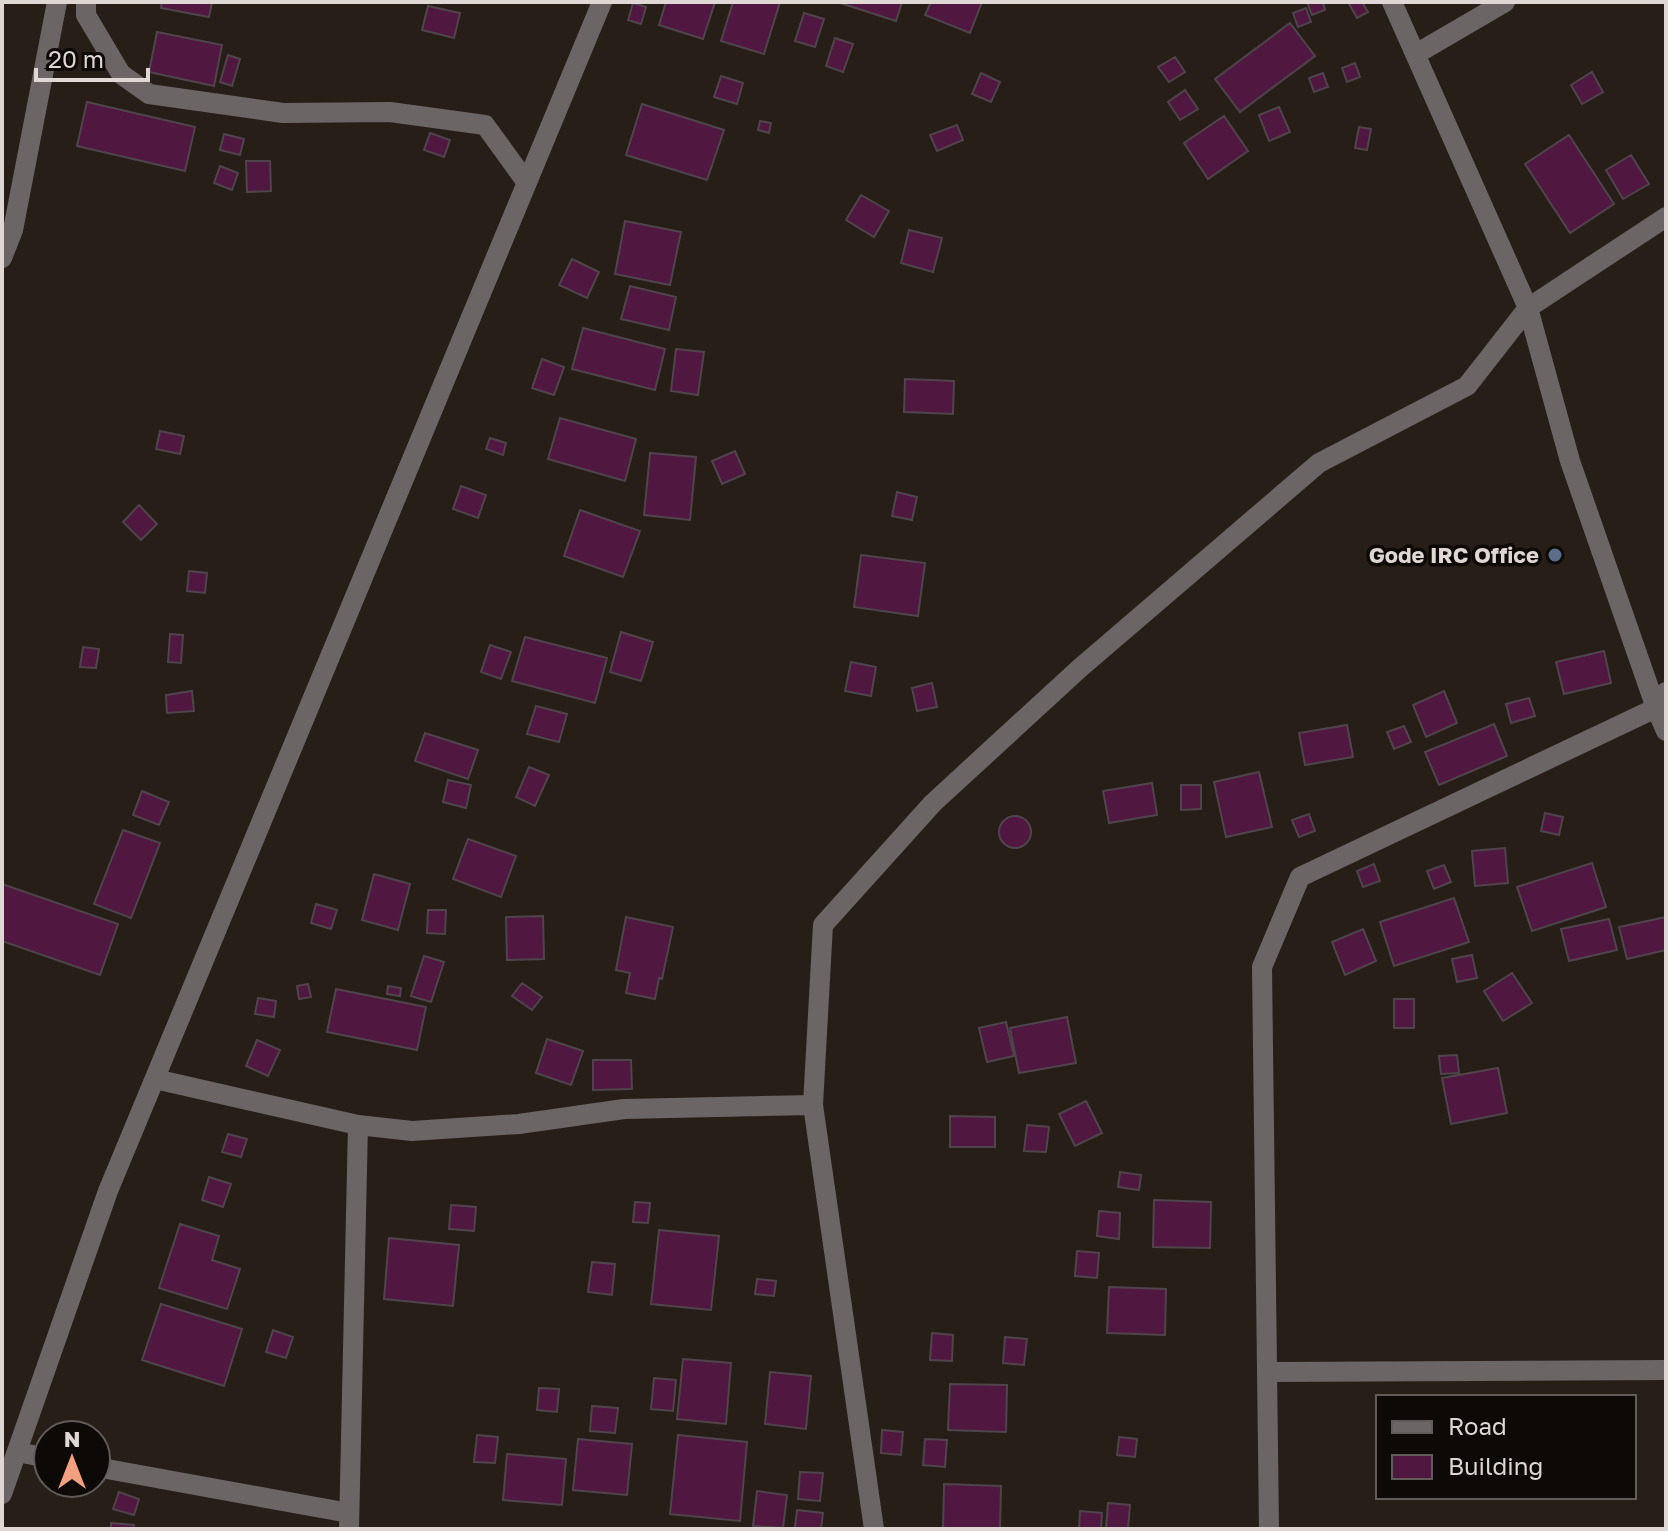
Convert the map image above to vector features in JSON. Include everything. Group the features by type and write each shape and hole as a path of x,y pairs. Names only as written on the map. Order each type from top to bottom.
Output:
{"street":[{"path":"2,258 57,2"},
{"path":"86,2 86,15 121,74 149,94 283,113 390,112 485,125 527,183"},
{"path":"2,1494 108,1191 602,2"},
{"path":"1392,2 1528,308 1570,461 1661,700 1666,731"},
{"path":"1416,54 1505,2"},
{"path":"874,1529 813,1105 823,925 933,803 1080,668 1319,463 1467,386 1528,308 1666,217"},
{"path":"1269,1529 1262,967 1300,877 1661,700"},
{"path":"155,1079 358,1125 412,1131 519,1124 624,1109 813,1105"},
{"path":"112,1470 349,1521 358,1125"},
{"path":"1267,1372 1666,1370"},
{"path":"17,1452 32,1455"}],"building":[{"path":"162,2 212,2 209,17 161,8"},
{"path":"666,2 715,2 703,39 659,25"},
{"path":"733,2 780,2 764,54 721,41"},
{"path":"837,2 902,2 896,21"},
{"path":"931,2 982,2 970,33 925,15"},
{"path":"1307,2 1323,2 1325,10 1312,15"},
{"path":"1348,2 1362,2 1368,12 1357,18"},
{"path":"633,3 646,7 641,24 628,20"},
{"path":"428,6 460,13 454,38 422,30"},
{"path":"1306,8 1311,22 1298,27 1293,13"},
{"path":"804,13 824,19 815,47 795,41"},
{"path":"1290,23 1315,56 1240,112 1215,79"},
{"path":"157,32 222,45 214,86 149,72"},
{"path":"835,38 853,44 843,72 826,66"},
{"path":"228,55 240,59 232,86 220,82"},
{"path":"1175,57 1185,72 1169,82 1158,67"},
{"path":"1355,63 1360,77 1347,82 1342,68"},
{"path":"1592,72 1603,92 1582,104 1571,85"},
{"path":"981,73 1000,82 991,102 972,94"},
{"path":"1323,73 1328,87 1314,92 1309,78"},
{"path":"721,76 743,83 737,104 714,97"},
{"path":"1185,90 1198,109 1180,120 1168,102"},
{"path":"87,102 195,127 185,171 77,146"},
{"path":"642,104 724,130 707,180 626,155"},
{"path":"1279,107 1290,132 1269,141 1259,115"},
{"path":"1224,116 1248,151 1208,179 1184,143"},
{"path":"760,121 771,123 769,133 758,130"},
{"path":"957,125 963,140 937,151 930,135"},
{"path":"1359,127 1371,129 1367,150 1355,148"},
{"path":"430,133 450,140 444,157 424,150"},
{"path":"224,134 244,139 240,155 220,150"},
{"path":"1569,135 1614,204 1570,233 1525,164"},
{"path":"1631,155 1649,184 1623,199 1606,170"},
{"path":"246,161 270,161 271,191 247,192"},
{"path":"220,166 238,173 232,190 214,183"},
{"path":"861,195 889,211 874,237 846,220"},
{"path":"625,221 681,232 670,285 615,274"},
{"path":"909,230 942,238 933,272 901,263"},
{"path":"572,259 599,272 587,298 559,285"},
{"path":"630,286 676,297 669,330 621,319"},
{"path":"583,328 665,349 655,390 572,369"},
{"path":"676,349 704,352 698,395 671,391"},
{"path":"542,359 564,367 554,395 532,388"},
{"path":"905,379 954,381 953,414 904,412"},
{"path":"560,418 636,439 625,481 548,459"},
{"path":"160,431 184,436 180,454 156,449"},
{"path":"490,438 506,443 503,455 486,449"},
{"path":"735,451 745,474 722,484 712,461"},
{"path":"650,453 696,457 690,520 644,515"},
{"path":"461,486 486,495 478,518 453,509"},
{"path":"897,492 917,497 912,520 892,516"},
{"path":"139,505 157,524 141,540 123,522"},
{"path":"580,510 640,531 623,577 564,556"},
{"path":"861,555 925,563 918,616 854,607"},
{"path":"189,571 207,573 205,593 187,591"},
{"path":"621,632 653,642 641,681 610,672"},
{"path":"170,634 183,635 181,663 168,662"},
{"path":"525,637 607,658 595,703 512,681"},
{"path":"490,645 511,652 501,679 481,672"},
{"path":"83,647 99,649 96,668 80,667"},
{"path":"1604,651 1611,683 1564,694 1556,662"},
{"path":"851,662 876,667 871,696 845,691"},
{"path":"932,683 937,707 917,711 912,688"},
{"path":"192,691 194,711 167,713 166,695"},
{"path":"1444,691 1457,723 1426,737 1413,705"},
{"path":"1529,698 1535,716 1511,723 1506,704"},
{"path":"536,706 567,714 559,742 527,734"},
{"path":"1494,724 1507,756 1439,785 1425,752"},
{"path":"1347,725 1353,757 1305,765 1299,733"},
{"path":"1404,726 1411,742 1394,749 1387,732"},
{"path":"425,733 478,750 468,779 415,761"},
{"path":"529,767 549,775 535,806 516,797"},
{"path":"1259,772 1272,827 1226,837 1214,782"},
{"path":"448,780 471,785 466,808 443,802"},
{"path":"1152,783 1157,815 1109,823 1103,791"},
{"path":"1181,785 1201,785 1201,809 1181,810"},
{"path":"142,791 169,802 159,825 133,815"},
{"path":"1545,813 1563,817 1559,835 1541,831"},
{"path":"1309,814 1315,831 1299,837 1292,820"},
{"path":"1015,816 1026,821 1031,832 1026,843 1015,848 1004,843 999,832 1004,821"},
{"path":"123,830 160,843 131,918 94,904"},
{"path":"468,839 516,856 501,897 453,879"},
{"path":"1505,848 1508,883 1475,886 1472,851"},
{"path":"1592,863 1606,907 1532,931 1517,887"},
{"path":"1374,864 1380,881 1363,887 1357,871"},
{"path":"1444,865 1451,882 1434,889 1427,871"},
{"path":"374,874 410,884 398,930 362,920"},
{"path":"2,884 118,924 100,975 2,941"},
{"path":"1454,898 1469,942 1394,966 1380,922"},
{"path":"316,904 337,910 331,929 311,923"},
{"path":"428,910 446,910 445,934 427,933"},
{"path":"543,916 544,959 507,960 506,917"},
{"path":"626,917 673,927 655,999 626,993 630,973 616,970"},
{"path":"1666,917 1666,950 1627,959 1619,927"},
{"path":"1609,919 1617,950 1569,961 1561,929"},
{"path":"1363,929 1376,961 1345,975 1332,942"},
{"path":"1472,955 1477,978 1457,982 1452,959"},
{"path":"424,956 444,962 431,1002 411,996"},
{"path":"1512,973 1532,1003 1503,1021 1484,991"},
{"path":"522,983 542,997 532,1010 512,996"},
{"path":"308,984 311,997 299,999 297,986"},
{"path":"388,986 401,988 400,996 387,994"},
{"path":"336,989 426,1007 417,1050 327,1032"},
{"path":"258,998 276,1001 274,1017 255,1014"},
{"path":"1394,999 1414,999 1414,1028 1394,1028"},
{"path":"1067,1017 1076,1063 1019,1073 1010,1028"},
{"path":"1006,1022 1014,1056 987,1062 979,1028"},
{"path":"547,1039 583,1051 571,1085 536,1073"},
{"path":"257,1040 280,1050 268,1076 246,1066"},
{"path":"1457,1055 1459,1073 1441,1074 1439,1056"},
{"path":"593,1060 631,1060 632,1089 593,1090"},
{"path":"1498,1068 1507,1113 1451,1124 1442,1078"},
{"path":"1086,1101 1102,1133 1075,1146 1059,1114"},
{"path":"950,1116 995,1117 995,1147 950,1147"},
{"path":"1027,1125 1049,1127 1046,1152 1024,1151"},
{"path":"228,1134 247,1139 241,1157 222,1152"},
{"path":"1120,1172 1141,1175 1139,1190 1118,1187"},
{"path":"209,1177 231,1184 223,1207 202,1200"},
{"path":"1154,1200 1211,1202 1210,1248 1153,1247"},
{"path":"635,1202 650,1203 648,1223 633,1222"},
{"path":"451,1205 476,1207 474,1231 449,1229"},
{"path":"1099,1211 1120,1213 1119,1239 1097,1236"},
{"path":"180,1224 219,1236 212,1260 240,1269 227,1309 159,1288"},
{"path":"659,1230 719,1236 711,1310 651,1304"},
{"path":"389,1238 459,1245 453,1306 384,1299"},
{"path":"1077,1251 1099,1253 1097,1278 1075,1276"},
{"path":"592,1262 615,1264 612,1295 588,1292"},
{"path":"757,1279 776,1281 774,1296 755,1294"},
{"path":"1109,1287 1166,1289 1165,1335 1107,1333"},
{"path":"161,1304 242,1329 224,1386 142,1360"},
{"path":"273,1330 293,1337 286,1358 266,1352"},
{"path":"932,1333 953,1335 952,1361 930,1360"},
{"path":"1005,1337 1027,1339 1024,1365 1003,1363"},
{"path":"683,1359 731,1363 726,1424 677,1419"},
{"path":"770,1372 811,1376 806,1429 765,1424"},
{"path":"654,1378 676,1380 673,1411 651,1409"},
{"path":"950,1384 1007,1385 1006,1432 948,1430"},
{"path":"539,1388 559,1389 557,1412 537,1410"},
{"path":"592,1406 618,1408 615,1433 590,1431"},
{"path":"882,1430 903,1432 901,1455 881,1453"},
{"path":"477,1435 498,1437 495,1463 474,1462"},
{"path":"678,1435 747,1442 740,1521 670,1514"},
{"path":"1119,1437 1137,1439 1135,1457 1117,1455"},
{"path":"578,1439 632,1444 627,1495 573,1490"},
{"path":"925,1439 947,1440 945,1467 923,1465"},
{"path":"507,1454 566,1459 562,1505 503,1500"},
{"path":"800,1472 823,1473 820,1501 798,1499"},
{"path":"944,1484 1001,1486 1000,1529 943,1529"},
{"path":"757,1491 787,1495 783,1528 753,1526"},
{"path":"119,1492 139,1499 134,1515 113,1509"},
{"path":"1108,1503 1130,1505 1128,1529 1106,1529"},
{"path":"797,1510 823,1513 821,1529 795,1528"},
{"path":"1080,1511 1102,1513 1101,1529 1079,1529"},
{"path":"111,1523 134,1525 133,1529 111,1529"}],"place":[{"name":"Gode IRC Office","path":"1555,555"}]}
